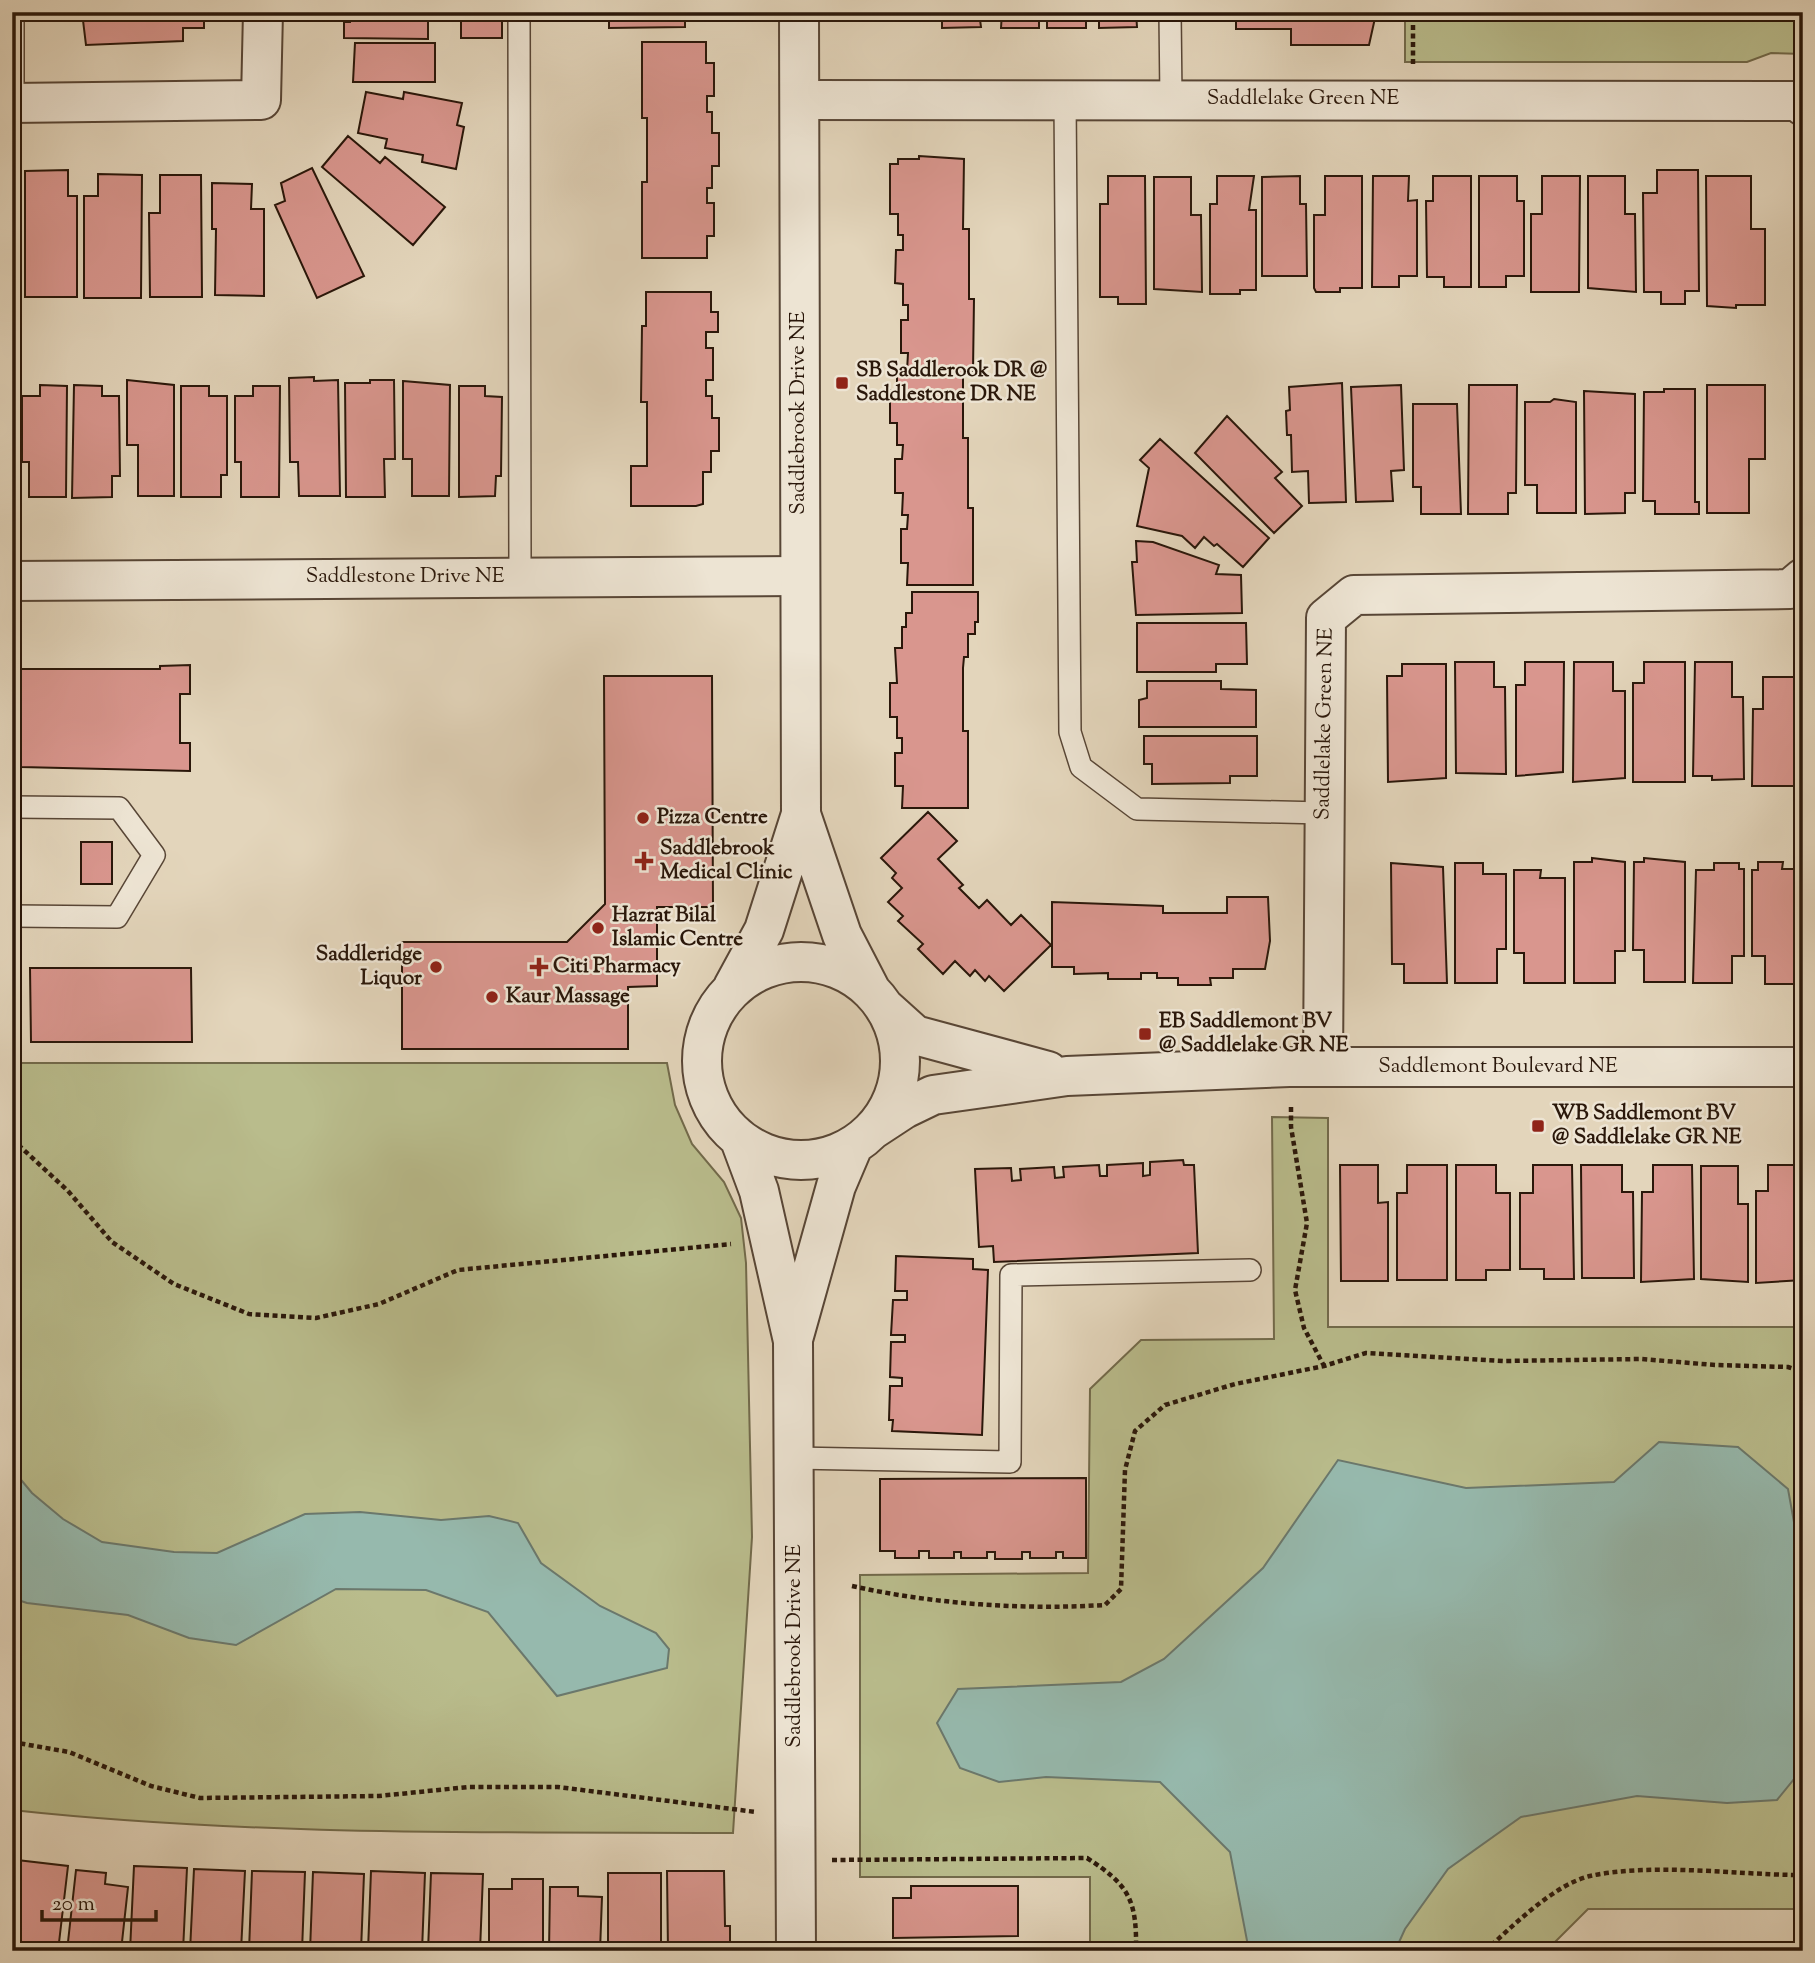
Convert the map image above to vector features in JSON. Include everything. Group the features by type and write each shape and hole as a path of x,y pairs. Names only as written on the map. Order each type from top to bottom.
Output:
{"street":[{"path":"12,103 261,100 263,12"},
{"name":"Saddlebrook Drive NE","path":"733,987 764,930 801,814 799,12"},
{"name":"Saddlelake Green NE","path":"801,100 1800,101 1803,106"},
{"name":"Saddlestone Drive NE","path":"12,581 799,576"},
{"name":"Saddlelake Green NE","path":"1323,1067 1326,618 1354,595 1790,589 1803,578"},
{"name":"Saddlebrook Drive NE","path":"801,814 842,935 878,999"},
{"path":"802,961 838,969 878,999 897,1036 901,1064 897,1088 887,1111 862,1138 826,1157 796,1160 767,1154 740,1140 712,1107 701,1065 708,1023 733,987 765,967 802,961"},
{"name":"Saddlemont Boulevard NE","path":"878,999 915,1035 1067,1076"},
{"name":"Saddlemont Boulevard NE","path":"862,1138 904,1109 933,1095 1067,1076 1323,1067 1803,1067"},
{"name":"Saddlebrook Drive NE","path":"793,1341 836,1186 862,1138"},
{"name":"Saddlebrook Drive NE","path":"740,1140 759,1191 793,1341 796,1951"}],"lane":[{"path":"12,103 13,12"},
{"path":"519,12 520,577"},
{"path":"1170,12 1171,99"},
{"path":"1065,99 1070,732 1081,767 1136,809 1324,813"},
{"path":"12,807 119,808 155,855 117,917 12,916"},
{"path":"794,1458 1010,1462 1012,1275 1250,1270"}],"path":[{"path":"1413,12 1413,99"},
{"path":"1291,1107 1291,1127 1307,1223 1295,1290 1304,1328 1324,1366"},
{"path":"12,1139 68,1191 112,1242 174,1284 249,1314 316,1318 379,1304 458,1270 731,1244"},
{"path":"852,1586 936,1599 1064,1607 1105,1605 1121,1589 1125,1470 1135,1431 1165,1405 1235,1384 1324,1366 1367,1353 1504,1362 1641,1359 1788,1367 1803,1372"},
{"path":"12,1742 69,1752 151,1786 200,1798 379,1796 468,1787 558,1787 795,1815"},
{"path":"796,1858 854,1861 1087,1858 1116,1877 1131,1900 1136,1951"},
{"path":"1485,1951 1539,1903 1588,1877 1651,1871 1794,1875 1803,1872"}],"green space":[{"path":"1405,12 1803,12 1803,54 1771,53 1747,62 1405,62"},
{"path":"12,1063 667,1063 675,1105 692,1144 724,1182 741,1218 746,1263 752,1537 733,1833 372,1831 192,1824 12,1810"},
{"path":"1272,1117 1328,1118 1328,1327 1803,1327 1803,1909 1588,1909 1546,1951 1090,1951 1090,1877 860,1877 860,1575 1088,1573 1090,1389 1141,1340 1274,1339"}],"water":[{"path":"1659,1442 1738,1447 1788,1489 1803,1572 1803,1768 1777,1800 1727,1803 1637,1796 1521,1817 1448,1869 1405,1929 1395,1951 1249,1951 1230,1852 1160,1782 1046,1777 999,1782 960,1768 937,1723 958,1689 1121,1682 1164,1659 1263,1568 1338,1460 1466,1488 1614,1482"},
{"path":"12,1469 32,1493 63,1519 102,1542 174,1552 217,1553 305,1514 360,1512 441,1520 489,1516 518,1523 541,1563 600,1606 656,1633 669,1649 667,1668 557,1696 488,1612 426,1590 336,1589 236,1645 189,1638 128,1615 27,1603 12,1598"}],"building":[{"path":"82,12 204,12 204,28 183,28 183,41 86,45"},
{"path":"350,12 428,12 428,39 344,38 344,22 350,22"},
{"path":"461,12 502,12 502,38 461,38"},
{"path":"609,12 711,12 711,20 685,21 685,27 609,28"},
{"path":"890,12 935,12 935,19 890,21"},
{"path":"942,12 979,12 981,27 942,28"},
{"path":"1002,12 1039,12 1039,28 1001,28"},
{"path":"1047,12 1086,12 1086,28 1047,28"},
{"path":"1099,12 1136,12 1137,27 1099,28"},
{"path":"1236,12 1373,12 1375,18 1369,45 1291,45 1291,29 1236,29"},
{"path":"642,42 706,42 706,63 714,63 714,96 707,96 707,112 712,112 712,133 719,133 719,166 712,166 712,188 707,188 707,203 714,203 714,236 707,236 707,258 642,258 642,182 647,182 647,118 642,118"},
{"path":"355,43 435,43 435,82 353,82"},
{"path":"366,92 403,99 404,92 462,103 457,125 464,127 456,169 422,162 423,155 385,148 387,139 358,133"},
{"path":"348,136 380,163 385,157 445,207 413,245 322,167"},
{"path":"919,156 964,159 963,229 969,229 969,299 974,299 973,371 963,371 963,438 968,438 968,508 973,508 973,585 907,585 908,563 901,563 901,529 907,529 908,515 902,515 903,493 895,493 895,459 902,459 903,445 897,445 897,423 890,423 890,390 897,390 897,371 907,371 908,353 901,353 901,320 908,320 908,305 903,305 903,284 895,283 896,250 903,250 903,235 898,235 898,214 890,214 890,164 898,164 898,159 919,159"},
{"path":"312,168 364,276 317,298 275,205 285,201 281,183"},
{"path":"68,170 68,196 77,196 77,297 25,297 25,171"},
{"path":"1657,170 1698,170 1699,291 1685,291 1685,304 1661,304 1661,292 1644,292 1643,193 1657,193"},
{"path":"98,174 142,175 141,298 84,298 84,196 98,196"},
{"path":"160,175 201,175 202,297 150,297 149,213 160,213"},
{"path":"1108,176 1145,176 1146,304 1118,304 1118,297 1100,297 1100,204 1108,204"},
{"path":"1217,176 1254,176 1249,210 1256,210 1256,290 1240,290 1240,294 1210,294 1210,204 1217,204"},
{"path":"1300,176 1300,204 1306,204 1307,276 1262,276 1262,177"},
{"path":"1325,176 1362,176 1362,288 1316,292 1314,288 1314,215 1325,215"},
{"path":"1373,176 1409,176 1408,201 1417,200 1417,276 1399,276 1399,287 1372,287"},
{"path":"1433,176 1471,176 1471,287 1444,287 1444,277 1427,277 1426,201 1433,201"},
{"path":"1479,176 1517,176 1517,201 1524,201 1524,276 1506,276 1506,287 1479,287"},
{"path":"1542,176 1580,176 1579,292 1531,292 1531,214 1542,214"},
{"path":"1588,176 1625,176 1625,214 1635,214 1636,292 1588,288"},
{"path":"1706,176 1751,176 1751,229 1765,229 1765,305 1736,305 1736,308 1707,306"},
{"path":"1154,177 1191,177 1191,215 1201,215 1202,292 1154,289"},
{"path":"212,183 252,184 251,209 264,209 264,296 215,295 216,229 212,229"},
{"path":"646,292 711,292 711,312 718,312 718,332 706,332 706,348 713,348 713,380 706,380 706,396 712,396 712,418 719,418 719,451 711,451 711,472 703,472 703,504 696,506 631,506 631,466 647,466 647,402 641,402 642,326 646,326"},
{"path":"314,377 314,381 338,380 340,496 299,496 298,462 290,462 289,378"},
{"path":"127,380 174,385 174,496 138,496 138,445 127,445"},
{"path":"370,380 394,380 395,459 384,459 385,497 346,497 345,383 370,383"},
{"path":"403,381 450,385 449,496 412,496 412,459 403,459"},
{"path":"1342,383 1346,502 1309,503 1308,471 1292,472 1291,435 1287,435 1286,411 1290,410 1289,387"},
{"path":"40,385 67,386 66,497 29,497 29,462 22,462 22,396 40,396"},
{"path":"74,385 102,386 102,396 119,396 120,476 112,476 112,497 72,498"},
{"path":"1401,385 1404,470 1391,471 1393,501 1356,502 1351,387"},
{"path":"1469,385 1517,385 1516,493 1508,493 1508,514 1468,514"},
{"path":"1707,385 1765,385 1765,459 1749,459 1749,513 1707,513"},
{"path":"181,386 209,386 209,396 227,396 227,475 221,475 221,497 181,497"},
{"path":"253,386 280,386 279,497 241,497 241,462 235,462 235,396 253,396"},
{"path":"459,386 485,386 485,396 502,397 501,476 496,476 495,496 459,497"},
{"path":"1664,389 1695,389 1695,502 1699,502 1699,514 1655,514 1655,501 1643,501 1644,392 1664,392"},
{"path":"1584,391 1635,394 1635,493 1625,493 1625,513 1585,514"},
{"path":"1554,399 1576,402 1576,513 1537,513 1537,485 1525,485 1525,402 1550,402"},
{"path":"1413,404 1457,404 1461,514 1421,514 1421,487 1413,487"},
{"path":"1227,416 1282,472 1275,478 1302,506 1274,533 1195,453"},
{"path":"1160,439 1269,538 1243,567 1217,544 1214,546 1204,537 1195,548 1182,536 1137,526 1149,468 1140,460"},
{"path":"1136,541 1153,542 1219,565 1216,574 1241,575 1242,613 1136,615 1132,562 1137,562"},
{"path":"912,592 978,592 978,622 975,622 975,634 968,634 968,657 964,657 963,668 963,731 968,731 968,808 902,808 903,786 895,786 895,753 902,753 902,738 897,738 897,717 890,717 890,683 897,683 895,648 902,648 902,627 906,627 906,613 912,613"},
{"path":"1137,623 1246,623 1247,664 1216,664 1216,672 1137,672"},
{"path":"1455,662 1494,662 1494,687 1505,687 1506,774 1456,773"},
{"path":"1525,662 1564,662 1563,772 1516,776 1516,685 1525,685"},
{"path":"1574,662 1613,662 1613,691 1625,691 1625,778 1573,782"},
{"path":"1644,662 1685,662 1685,782 1633,782 1633,683 1644,683"},
{"path":"1695,662 1732,662 1732,697 1743,697 1744,779 1712,780 1712,776 1693,776"},
{"path":"1402,664 1446,664 1446,778 1388,782 1387,676 1402,676"},
{"path":"190,665 190,694 180,694 180,743 190,743 190,771 21,767 21,669 160,669 160,666"},
{"path":"604,676 712,676 713,907 657,907 657,986 628,987 628,1049 402,1049 402,942 567,942 605,904"},
{"path":"1763,677 1803,677 1803,786 1752,786 1753,709 1763,709"},
{"path":"1147,681 1221,681 1221,689 1256,690 1256,727 1139,727 1139,700 1147,698"},
{"path":"1144,736 1257,736 1257,776 1230,776 1230,783 1152,784 1152,764 1144,764"},
{"path":"928,812 957,841 938,859 963,885 959,888 979,908 987,900 1011,925 1021,915 1051,945 1004,991 989,976 985,981 975,970 970,976 955,961 943,974 918,949 923,944 898,921 903,916 888,902 902,888 892,878 896,873 881,858"},
{"path":"81,842 112,842 112,884 81,884"},
{"path":"1592,858 1625,862 1625,951 1615,951 1615,983 1574,983 1574,862 1592,862"},
{"path":"1644,858 1685,862 1685,982 1644,982 1644,950 1633,950 1634,862 1644,862"},
{"path":"1758,862 1783,862 1782,869 1800,869 1803,984 1765,984 1765,956 1752,956 1752,870 1758,870"},
{"path":"1391,863 1443,867 1447,983 1404,983 1404,964 1392,964"},
{"path":"1455,863 1483,863 1483,874 1506,874 1506,949 1497,949 1497,983 1455,983"},
{"path":"1714,863 1739,863 1739,869 1744,869 1744,956 1732,956 1732,983 1693,983 1696,870 1714,870"},
{"path":"1514,870 1541,870 1540,878 1565,878 1565,983 1524,983 1524,953 1514,953"},
{"path":"1227,897 1268,897 1270,941 1265,969 1233,969 1233,978 1210,978 1211,985 1178,985 1178,978 1157,978 1157,973 1141,973 1141,979 1108,979 1108,973 1074,974 1074,967 1052,967 1052,902 1163,906 1163,913 1227,913"},
{"path":"30,968 191,968 192,1042 31,1042"},
{"path":"1183,1160 1184,1165 1194,1165 1198,1253 994,1262 993,1246 979,1247 975,1169 1011,1168 1012,1181 1021,1180 1020,1169 1054,1167 1055,1178 1064,1177 1063,1167 1099,1165 1100,1176 1107,1176 1107,1165 1143,1163 1143,1176 1150,1175 1150,1162"},
{"path":"1340,1165 1378,1165 1378,1203 1388,1202 1388,1281 1341,1281"},
{"path":"1407,1165 1447,1165 1447,1280 1397,1280 1397,1193 1407,1193"},
{"path":"1456,1165 1496,1165 1496,1193 1510,1193 1510,1270 1486,1270 1486,1280 1456,1280"},
{"path":"1533,1165 1572,1165 1574,1279 1544,1279 1544,1269 1520,1269 1520,1193 1533,1193"},
{"path":"1581,1165 1622,1165 1622,1192 1633,1192 1634,1278 1582,1278"},
{"path":"1653,1165 1692,1165 1694,1279 1641,1282 1642,1192 1653,1192"},
{"path":"1768,1165 1803,1165 1803,1280 1756,1283 1756,1191 1768,1191"},
{"path":"1701,1166 1738,1166 1738,1204 1748,1204 1748,1282 1701,1279"},
{"path":"896,1256 973,1259 973,1269 988,1270 982,1435 892,1431 893,1420 889,1420 890,1386 902,1386 902,1378 890,1377 891,1342 905,1342 905,1335 891,1335 893,1300 907,1300 907,1291 895,1291"},
{"path":"1086,1478 1086,1558 1063,1558 1063,1552 1056,1552 1056,1558 1030,1558 1030,1552 1022,1552 1022,1559 995,1559 995,1552 987,1552 987,1558 961,1558 961,1552 954,1552 954,1558 929,1558 929,1551 919,1551 919,1558 895,1558 895,1551 880,1551 880,1479"},
{"path":"17,1860 68,1866 58,1951 12,1951"},
{"path":"134,1866 187,1868 183,1951 130,1951"},
{"path":"194,1869 245,1871 241,1951 190,1951"},
{"path":"76,1870 106,1873 105,1884 128,1887 121,1951 67,1951"},
{"path":"252,1871 305,1872 302,1951 249,1951"},
{"path":"371,1871 425,1873 422,1951 368,1951"},
{"path":"667,1871 724,1871 725,1926 730,1926 730,1950 668,1951"},
{"path":"313,1872 364,1874 361,1951 310,1951"},
{"path":"431,1873 483,1874 480,1951 428,1951"},
{"path":"608,1873 661,1873 661,1951 608,1951"},
{"path":"512,1879 543,1879 543,1951 489,1951 489,1889 512,1889"},
{"path":"911,1886 1018,1886 1018,1936 893,1938 893,1898 911,1898"},
{"path":"550,1887 578,1887 578,1896 602,1897 600,1951 549,1951"},
{"path":"934,1943 1015,1943 1015,1951 934,1951"}],"place":[{"name":"SB Saddlerook DR @ Saddlestone DR NE","path":"842,383"},
{"name":"Pizza Centre","path":"643,818"},
{"name":"Saddlebrook Medical Clinic","path":"644,861"},
{"name":"Hazrat Bilal Islamic Centre","path":"598,928"},
{"name":"Saddleridge Liquor","path":"436,967"},
{"name":"Citi Pharmacy","path":"539,967"},
{"name":"Kaur Massage","path":"492,997"},
{"name":"EB Saddlemont BV @ Saddlelake GR NE","path":"1145,1034"},
{"name":"WB Saddlemont BV @ Saddlelake GR NE","path":"1538,1126"}]}
